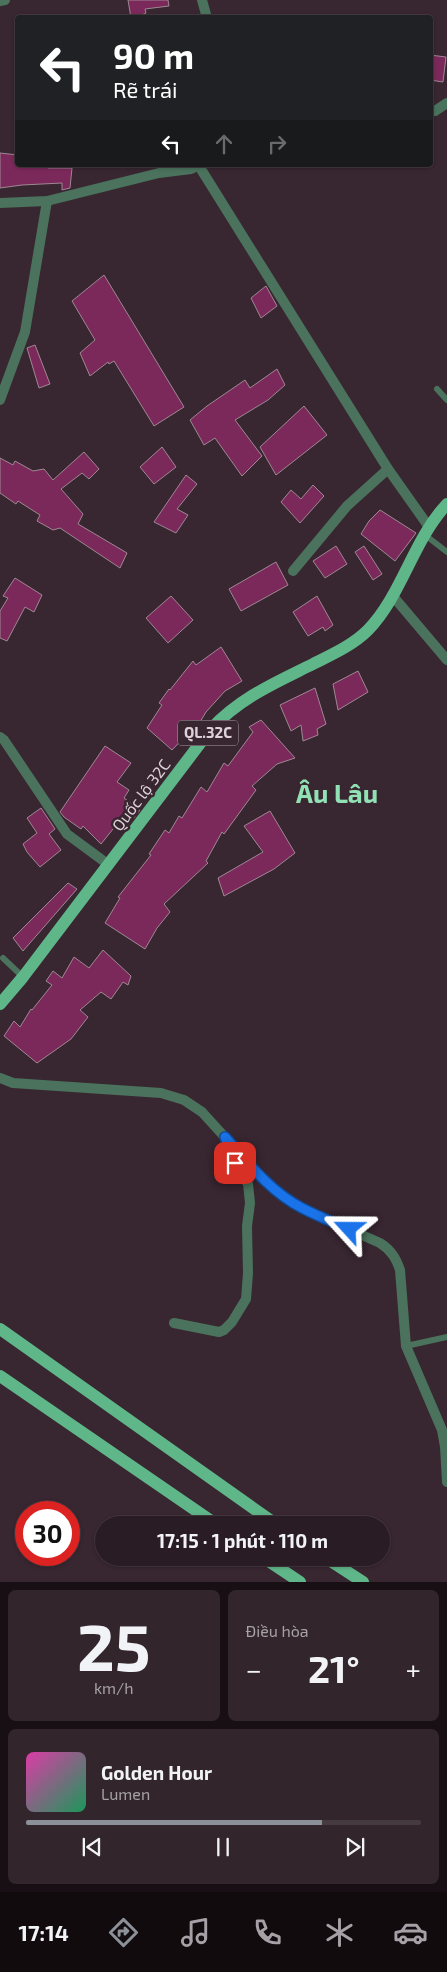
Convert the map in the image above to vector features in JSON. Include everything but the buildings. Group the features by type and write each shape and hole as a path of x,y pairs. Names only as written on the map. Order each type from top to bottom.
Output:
{"main road":[{"name":"Quốc lộ 32C","path":"0,1004 24,977 224,714 253,694 343,649 355,641 380,616 427,531 447,504"},
{"path":"0,1329 264,1516"},
{"path":"0,1376 204,1516"},
{"path":"276,1566 300,1582"},
{"path":"338,1566 363,1582"}],"street":[{"path":"0,1 5,0"},
{"path":"202,0 206,15"},
{"path":"433,111 447,103"},
{"path":"0,202 47,201 157,169 187,170 195,167"},
{"path":"201,167 427,531"},
{"path":"0,400 25,332 47,201"},
{"path":"293,571 347,506 388,469"},
{"path":"392,595 447,660"},
{"path":"0,737 4,740 67,834 109,864"},
{"path":"0,1078 13,1083 161,1093 184,1100 202,1112 263,1179 288,1199 301,1208 380,1243 393,1254 400,1270 406,1346 442,1430 446,1447 447,1482"},
{"path":"174,1323 219,1332 232,1322 246,1299 248,1273 246,1226 250,1203 248,1184 235,1163 225,1137"}],"lane":[{"path":"437,389 447,400"},
{"path":"427,531 447,552"},
{"path":"2,958 24,977"},
{"path":"406,1346 447,1337"}],"district":[{"name":"Âu Lâu","path":"337,794"}],"route":[{"path":"235,1163 225,1137 263,1179 288,1199 301,1208 349,1229"}]}
